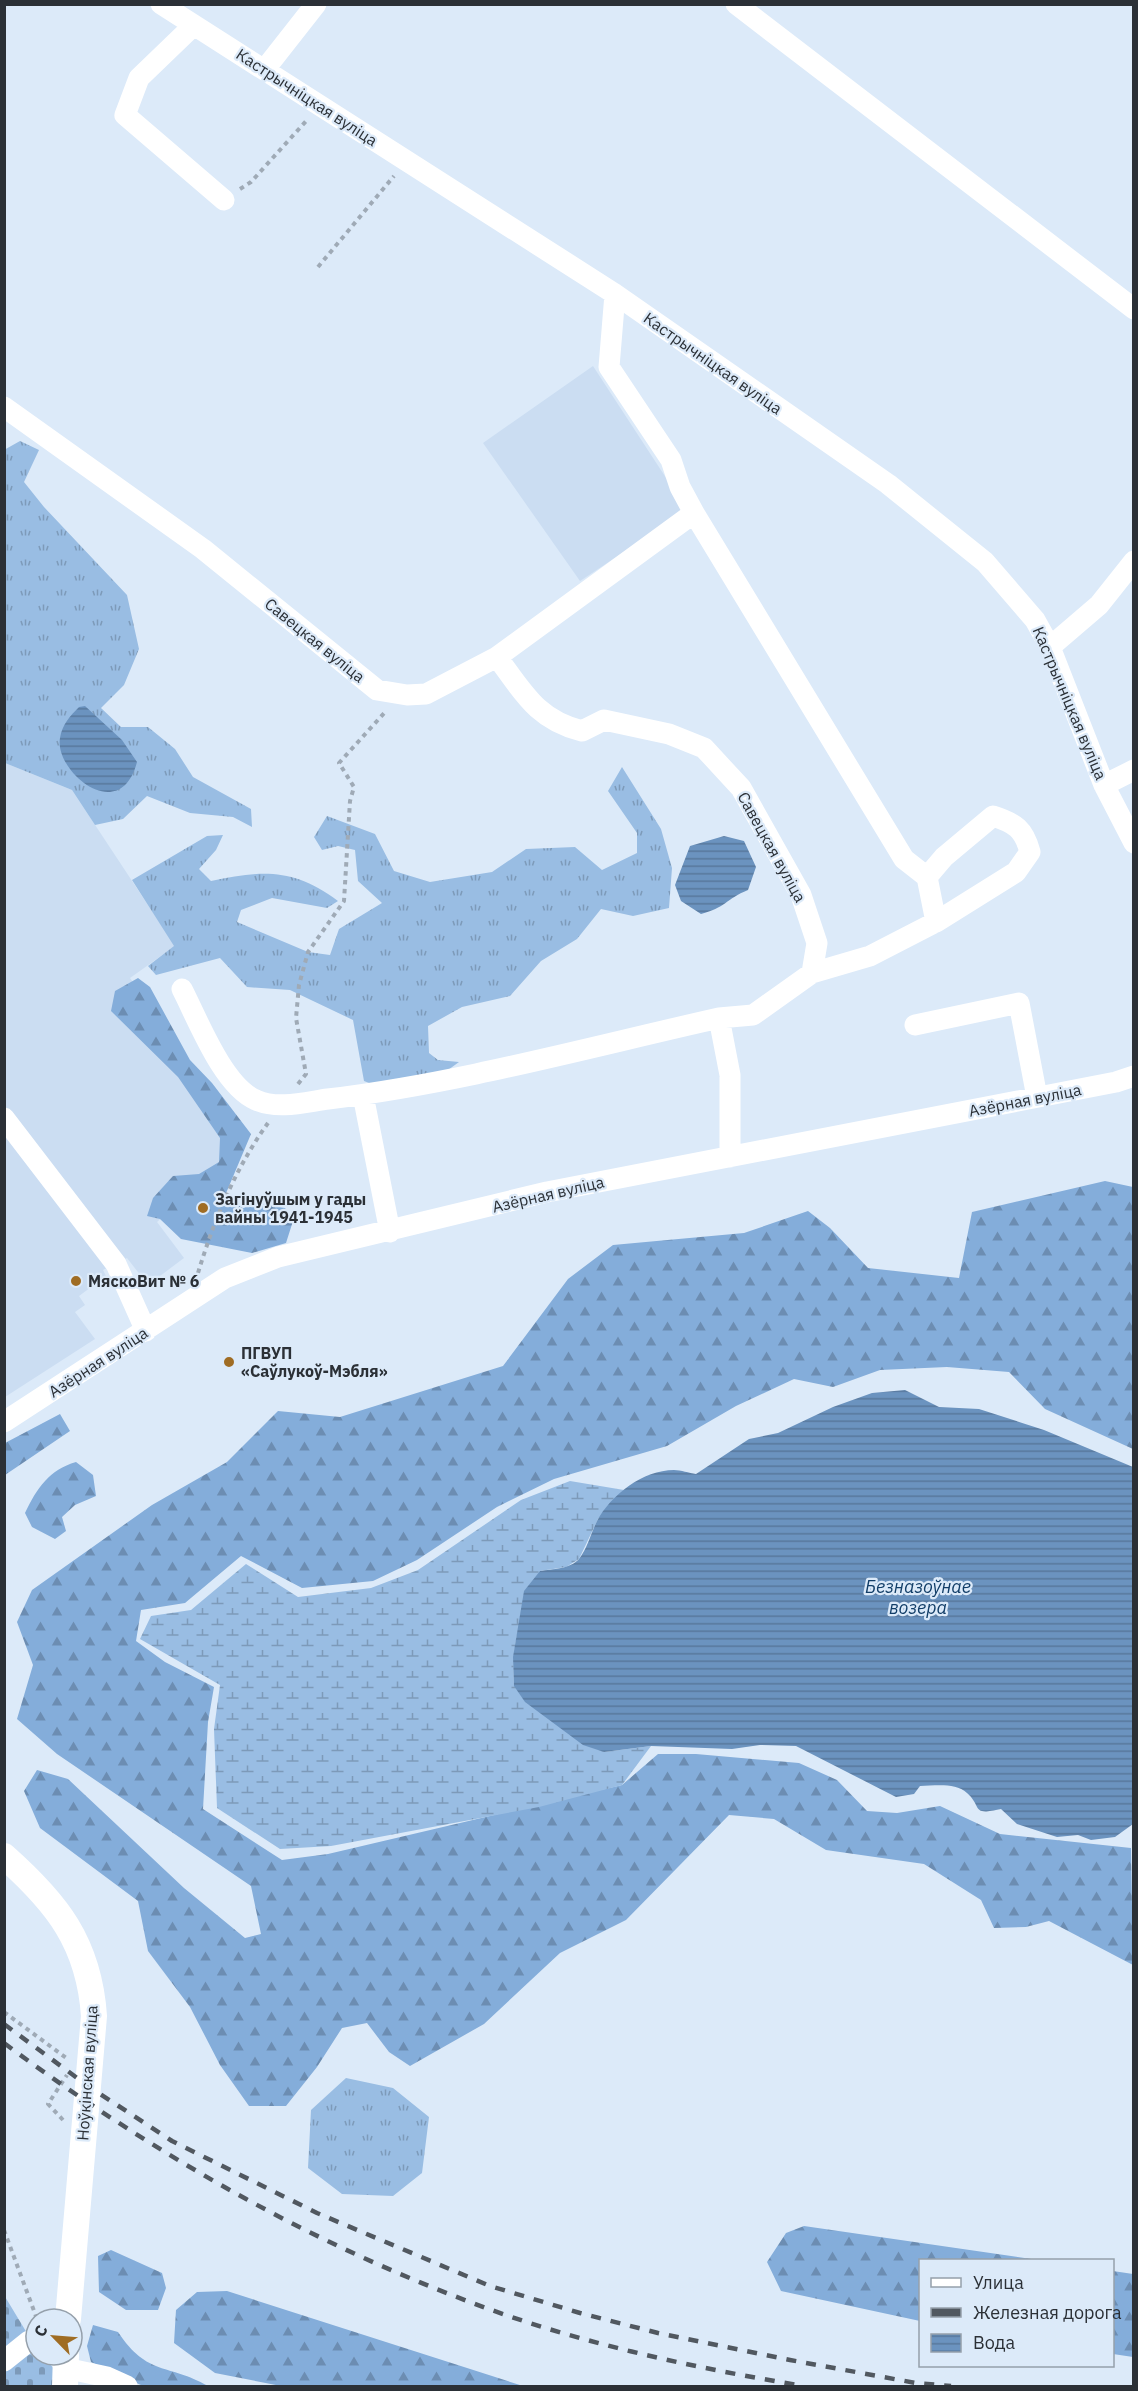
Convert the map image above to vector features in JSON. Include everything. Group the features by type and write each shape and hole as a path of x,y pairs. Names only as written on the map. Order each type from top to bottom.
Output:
{"main road":[{"name":"Ноўкінская вуліца","path":"4,1856 36,1884 70,1929 84,1959 92,1989 94,2016 69,2307"}],"street":[{"name":"Кастрычніцкая вуліца","path":"161,4 615,294 888,484 985,562 1035,620 1050,647 1104,785 1134,843"},
{"path":"265,69 316,4"},
{"path":"736,4 1134,309"},
{"path":"194,25 139,78 125,115 224,200"},
{"path":"615,294 609,367 671,460 680,487 694,513 904,860 927,877 936,922"},
{"name":"Савецкая вуліца","path":"4,407 203,549 377,690 402,694 426,694 497,657 534,705 560,726 582,731 604,720 669,734 704,748 741,788 801,895 818,943 812,973"},
{"path":"497,657 694,513"},
{"path":"1050,647 1099,605 1134,561"},
{"path":"1104,785 1134,770"},
{"path":"182,989 214,1051 239,1089 257,1101 280,1105 363,1095 719,1018 753,1015 812,973 870,956 936,922 1016,872 1030,852 1026,835 1014,823 993,816 944,857 927,877"},
{"path":"915,1025 1019,1003 1037,1097"},
{"path":"719,1018 730,1075 730,1157"},
{"name":"Азёрная вуліца","path":"4,1422 225,1278 278,1257 390,1232 547,1192 1116,1082 1134,1076"},
{"path":"363,1095 390,1232"},
{"path":"4,1118 116,1264 146,1331"},
{"path":"4,2361 24,2345"},
{"path":"65,2370 107,2377 127,2386"}],"path":[{"path":"224,200 251,182 320,105"},
{"path":"318,267 406,162"},
{"path":"189,1302 226,1192 253,1143 306,1074 296,1018 299,985 308,952 344,901 350,801 354,787 339,763 402,694"},
{"path":"4,2012 70,2061 70,2071 48,2104 70,2127"},
{"path":"4,2230 33,2307"}],"shaded area":[{"path":"593,366 687,510 580,581 483,443"},
{"path":"5,763 72,790 175,946 130,978 238,1134 232,1153 157,1222 184,1258 148,1285 127,1258 103,1270 106,1276 79,1296 85,1305 75,1312 95,1339 5,1397"}],"green space":[{"path":"20,441 39,450 24,482 44,507 127,595 139,649 124,685 101,708 121,727 148,727 175,749 193,777 251,809 252,827 233,817 190,813 147,796 123,819 95,825 72,790 5,763 4,450"},
{"path":"622,767 661,829 672,868 669,908 633,916 601,909 577,939 541,961 510,996 462,1007 428,1026 429,1053 438,1060 459,1062 437,1078 377,1086 364,1081 353,1020 290,990 247,987 220,958 156,975 148,966 174,946 132,880 207,836 223,835 216,850 199,869 211,881 246,875 277,874 307,882 338,901 327,908 272,898 241,910 237,922 308,952 330,955 339,929 382,903 358,881 355,850 338,846 322,850 314,837 327,816 375,834 394,871 430,882 492,872 526,849 575,847 602,870 637,853 637,833 608,791"},
{"path":"138,978 150,987 190,1060 212,1083 251,1134 224,1198 243,1208 260,1203 285,1208 293,1221 286,1243 252,1253 181,1239 160,1219 147,1216 153,1198 173,1176 199,1174 219,1162 220,1138 178,1077 111,1011 115,991"},
{"path":"1105,1181 1133,1187 1133,1449 1045,1409 1009,1372 947,1367 880,1370 833,1387 794,1379 736,1406 667,1446 554,1479 497,1507 417,1560 373,1581 302,1588 241,1556 185,1603 141,1610 136,1641 165,1662 214,1687 208,1722 203,1809 282,1860 328,1854 622,1785 658,1754 696,1754 799,1763 837,1780 867,1811 897,1813 940,1806 1000,1834 1131,1848 1133,1965 1049,1921 1026,1927 994,1928 981,1900 924,1864 826,1850 774,1819 729,1815 626,1920 560,1953 484,2024 410,2066 389,2052 367,2023 342,2028 317,2067 286,2106 249,2106 220,2065 190,2007 148,1951 138,1901 40,1828 24,1791 37,1770 68,1779 184,1888 245,1938 261,1934 251,1886 57,1754 17,1719 33,1665 17,1622 32,1590 152,1505 227,1462 278,1411 340,1417 503,1366 568,1279 613,1245 744,1233 808,1211 830,1228 868,1268 959,1278 972,1212"},
{"path":"60,1414 70,1431 5,1475 5,1443"},
{"path":"76,1462 93,1475 96,1496 75,1505 62,1517 66,1531 55,1539 32,1527 25,1513 34,1496 51,1475"},
{"path":"570,1481 624,1490 598,1519 579,1559 566,1567 540,1571 516,1639 514,1685 604,1752 651,1746 622,1785 539,1807 331,1846 280,1849 217,1808 214,1729 220,1685 140,1639 151,1616 191,1610 246,1564 298,1597 371,1588 418,1570 521,1500"},
{"path":"346,2078 393,2088 429,2117 422,2173 393,2196 342,2194 308,2168 311,2110"},
{"path":"804,2226 1031,2259 919,2259 919,2321 781,2291 767,2262 786,2233"},
{"path":"111,2250 162,2273 166,2288 158,2310 126,2310 99,2292 98,2256"},
{"path":"1114,2271 1133,2274 1133,2357 1114,2354"},
{"path":"227,2291 523,2386 281,2386 215,2373 174,2343 176,2310 197,2292"},
{"path":"4,2295 24,2328 24,2367 52,2367 55,2370 54,2386 5,2386"},
{"path":"93,2325 118,2332 139,2356 149,2363 208,2386 143,2386 91,2362 87,2346"}],"water":[{"path":"85,706 122,740 137,762 129,781 117,790 104,792 90,787 67,765 61,751 60,738 65,725 79,707"},
{"path":"724,836 744,841 756,867 748,890 715,909 701,914 681,901 675,885 690,846"},
{"name":"Безназоўнае возера","path":"905,1390 939,1407 979,1409 1044,1430 1133,1467 1133,1824 1115,1837 1091,1840 1078,1835 1057,1837 1017,1824 1001,1809 981,1811 967,1793 957,1787 920,1786 914,1794 896,1797 796,1746 760,1745 732,1749 651,1746 604,1752 583,1745 525,1702 514,1686 513,1657 524,1591 540,1571 566,1567 579,1559 603,1511 619,1493 640,1479 662,1471 677,1470 696,1474 749,1439 778,1433 833,1407 872,1393"}],"railway":[{"path":"4,2024 88,2086 172,2141 317,2213 490,2286 658,2333 916,2383 951,2386"},
{"path":"4,2043 114,2120 228,2189 287,2221 408,2277 510,2317 593,2342 719,2371 803,2386"}],"place":[{"name":"Загінуўшым у гады вайны 1941-1945","path":"203,1208"},
{"name":"МяскоВит № 6","path":"76,1281"},
{"name":"ПГВУП «Саўлукоў-Мэбля»","path":"229,1362"}]}
